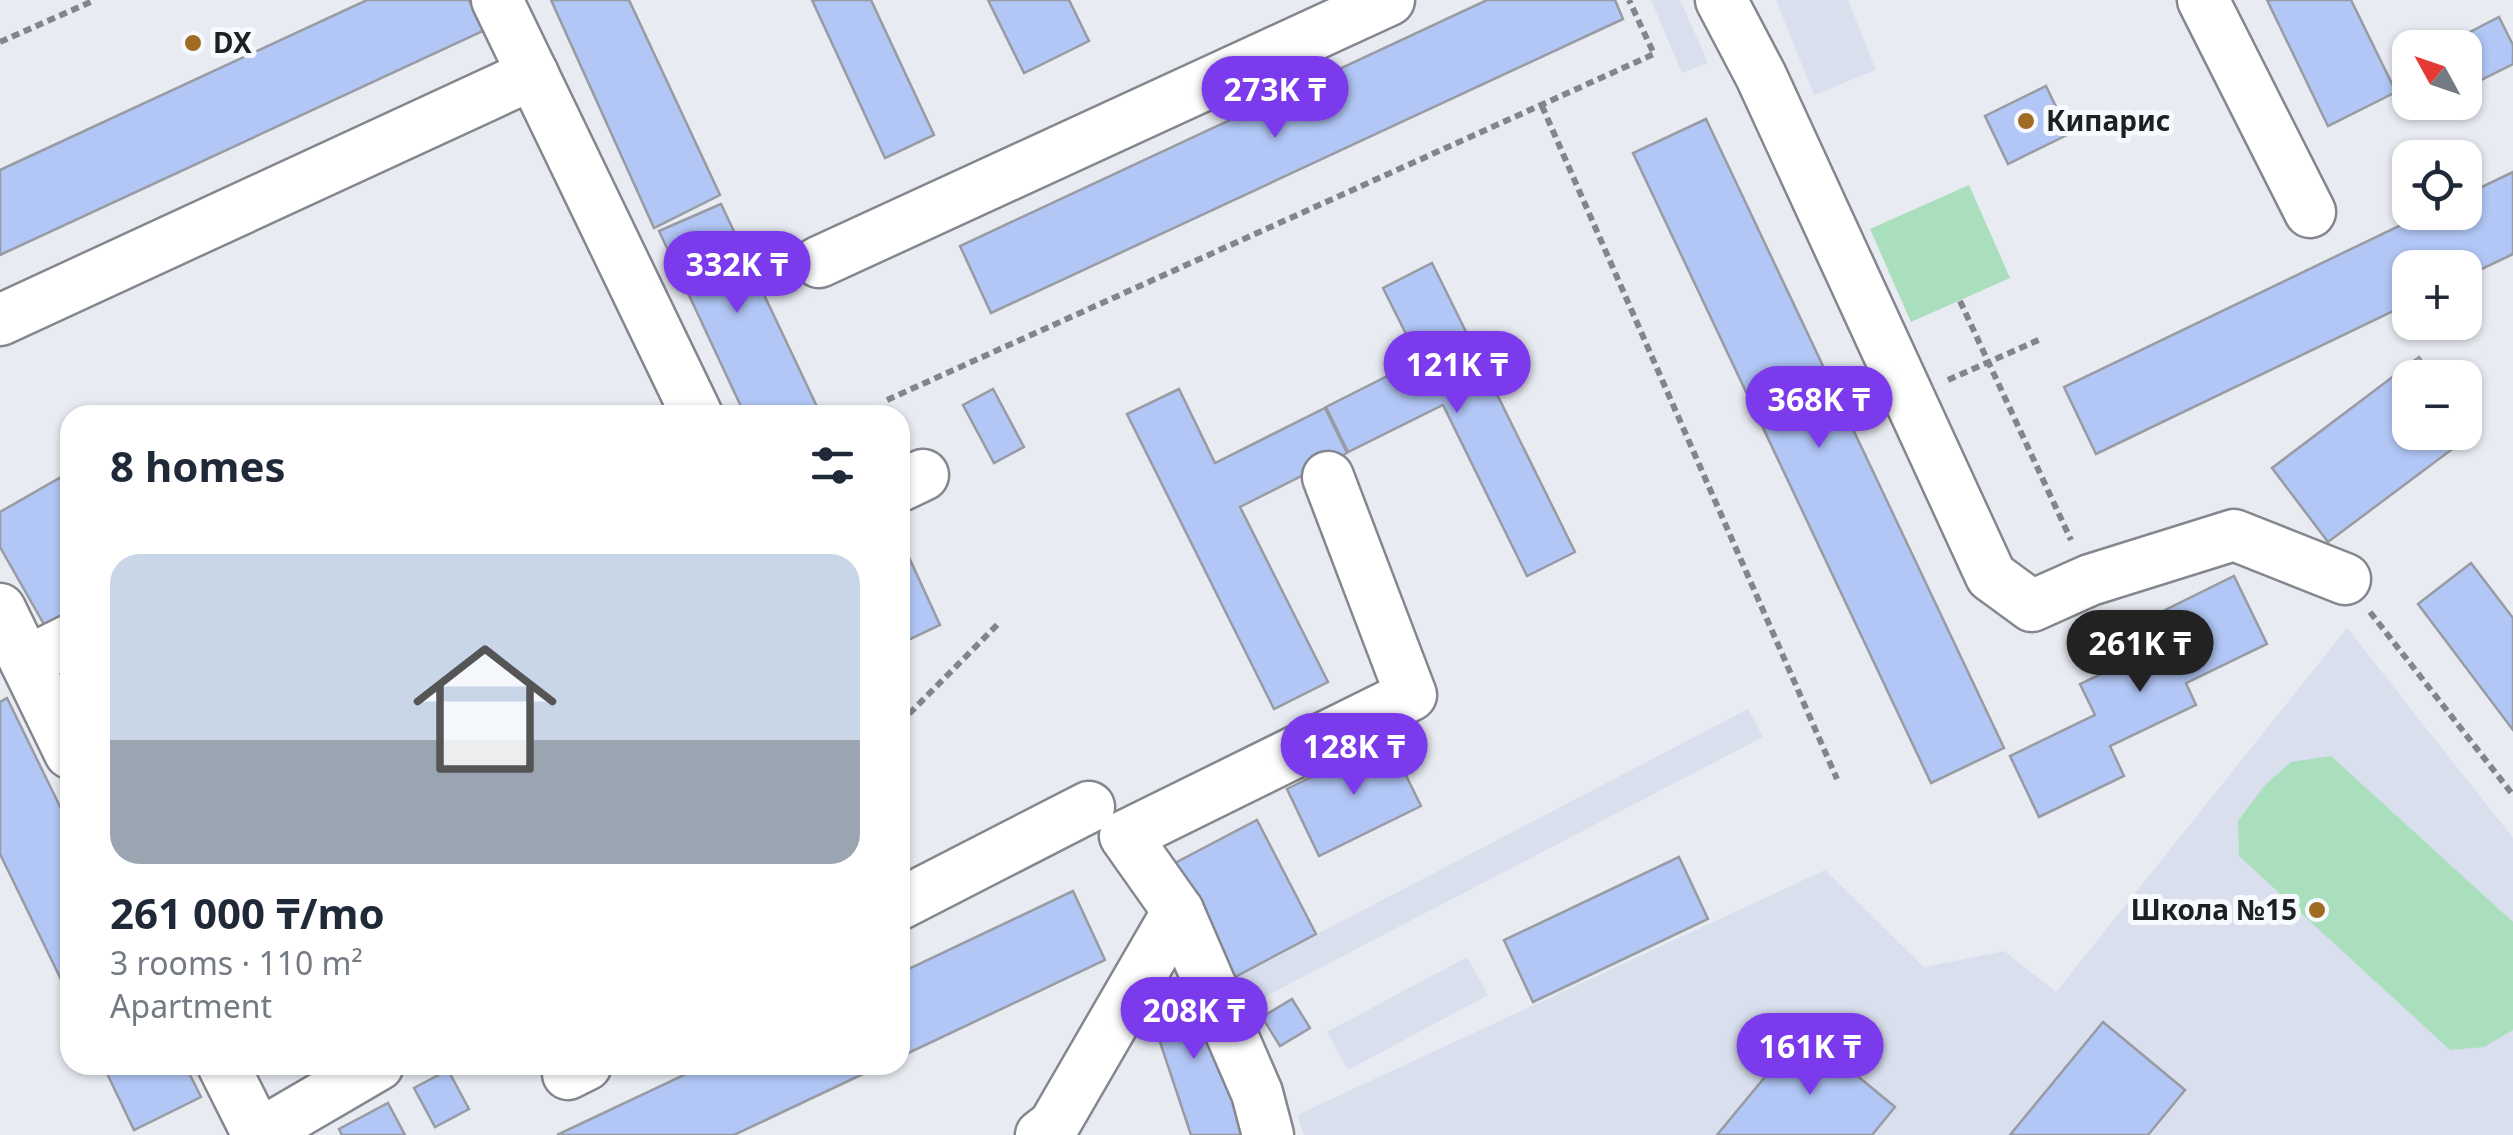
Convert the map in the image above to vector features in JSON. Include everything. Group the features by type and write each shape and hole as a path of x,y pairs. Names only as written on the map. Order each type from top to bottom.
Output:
{"lane":[{"path":"497,0 692,405"},
{"path":"820,262 1389,0"},
{"path":"1721,0 1761,76 1990,576 2032,606 2090,580 2234,535 2345,579"},
{"path":"2203,0 2310,212"},
{"path":"0,320 533,74"},
{"path":"1268,1135 1257,1093 1178,911 1124,836 1411,695 1328,477"},
{"path":"8,628 60,638"},
{"path":"8,628 60,732"},
{"path":"910,899 1089,807"},
{"path":"1053,1132 1178,911"},
{"path":"229,1075 258,1135 361,1075"}],"path":[{"path":"0,42 95,0"},
{"path":"886,400 1654,54 1629,0"},
{"path":"1542,106 1837,779"},
{"path":"1960,300 2090,580"},
{"path":"1909,398 2043,338"},
{"path":"2345,579 2513,795"},
{"path":"910,713 998,624"}],"shaded area":[{"path":"1651,0 1680,0 1708,63 1682,73"},
{"path":"1776,0 1848,0 1876,70 1814,95"},
{"name":"Школа №15","path":"2347,628 2513,838 2513,1135 1304,1135 1297,1115 1825,870 1924,967 2004,951 2056,992"},
{"path":"1748,709 1763,737 1249,1005 1235,977"},
{"path":"1467,957 1488,995 1348,1070 1327,1032"}],"green space":[{"path":"1969,185 2010,278 1911,322 1870,229"},
{"path":"2331,756 2513,922 2513,1030 2484,1047 2450,1050 2239,856 2238,821 2265,785 2291,762"}],"building":[{"path":"367,0 469,0 483,31 0,255 0,170"},
{"path":"551,0 629,0 720,195 654,228"},
{"path":"812,0 871,0 934,135 885,158"},
{"path":"988,0 1069,0 1089,41 1024,73"},
{"path":"1487,0 1615,0 1623,19 991,313 960,246"},
{"path":"2267,0 2351,0 2392,84 2392,94 2328,126"},
{"path":"2499,17 2513,45 2513,64 2482,80 2482,30 2474,30"},
{"path":"2046,86 2069,134 2008,164 1985,116"},
{"path":"1706,119 2004,748 1931,783 1633,153"},
{"path":"2513,172 2513,254 2482,269 2482,250 2392,250 2392,312 2096,454 2064,387 2392,229 2482,230 2482,187"},
{"path":"721,204 816,405 740,405 659,231"},
{"path":"1432,263 1575,552 1527,576 1443,405 1348,452 1326,407 1419,360 1383,288"},
{"path":"2392,377 2392,450 2451,450 2328,542 2272,468"},
{"path":"993,389 1024,447 994,463 963,405"},
{"path":"1179,389 1215,463 1325,408 1347,453 1240,507 1328,682 1274,709 1127,414"},
{"path":"60,478 60,618 45,626 0,547 0,512"},
{"path":"910,560 940,625 910,639"},
{"path":"2471,563 2513,618 2513,730 2418,604"},
{"path":"2234,576 2267,644 2186,683 2196,705 2110,746 2124,776 2039,817 2010,756 2095,715 2080,684 2162,645 2149,618"},
{"path":"7,698 60,807 60,977 0,854 0,702"},
{"path":"1388,739 1421,806 1319,856 1287,789"},
{"path":"1257,820 1316,934 1235,977 1175,863"},
{"path":"1679,857 1708,919 1533,1002 1504,940"},
{"path":"1073,891 1105,960 910,1052 910,968"},
{"path":"1188,977 1249,1135 1191,1135 1144,994"},
{"path":"1292,999 1310,1028 1280,1046 1262,1017"},
{"path":"2103,1022 2185,1090 2148,1135 2010,1135"},
{"path":"1803,1031 1895,1107 1872,1135 1717,1135"},
{"path":"108,1075 190,1075 201,1097 134,1130"},
{"path":"439,1075 451,1075 469,1109 435,1127 414,1088"},
{"path":"684,1075 861,1075 734,1135 557,1135"},
{"path":"388,1103 405,1135 342,1135 339,1129"}],"place":[{"name":"DX","path":"193,43"},
{"name":"Кипарис","path":"2026,121"},
{"name":"Школа №15","path":"2317,910"}]}
